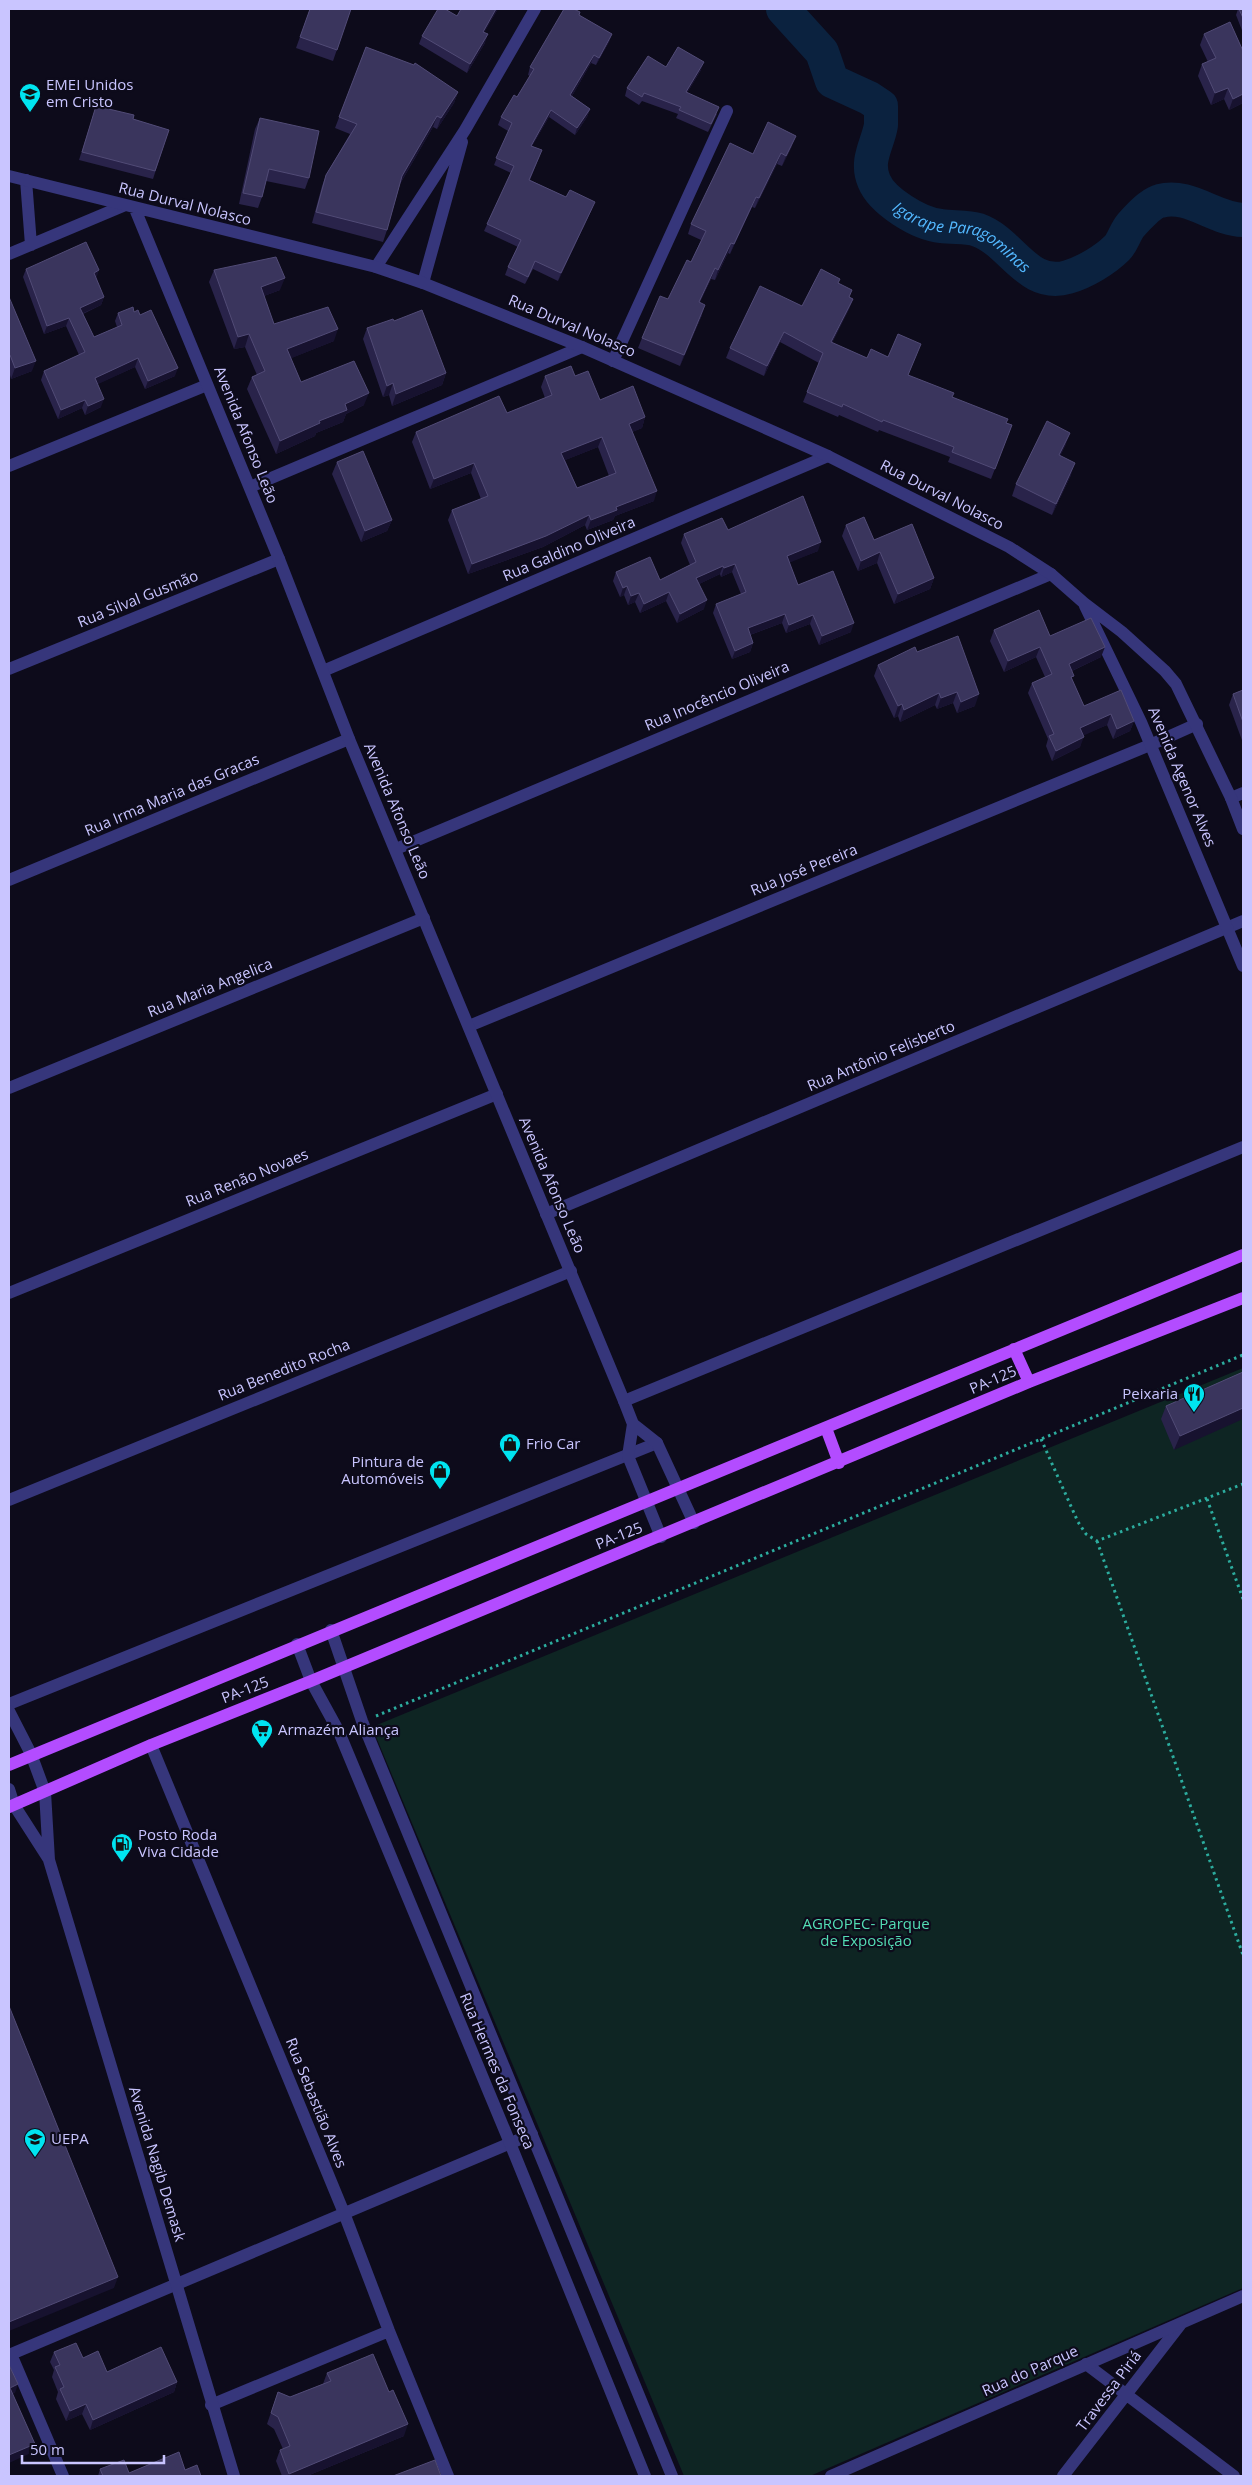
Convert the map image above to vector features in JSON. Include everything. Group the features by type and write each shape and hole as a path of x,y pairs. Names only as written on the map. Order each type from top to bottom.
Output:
{"main road":[{"name":"PA-125","path":"9,1765 31,1754 297,1644 1243,1255"},
{"name":"PA-125","path":"12,1806 151,1744 661,1537 1029,1382 1243,1298"},
{"path":"1014,1348 1029,1382"},
{"path":"826,1428 839,1462"}],"street":[{"path":"376,267 465,130 535,9"},
{"path":"613,361 727,111"},
{"path":"423,283 465,130"},
{"name":"Rua Durval Nolasco","path":"9,176 376,267 423,283 582,347 828,456 1008,547 1050,574 1122,632 1165,671 1176,684 1231,798 1243,829"},
{"path":"26,180 31,245"},
{"path":"9,254 129,207"},
{"name":"Avenida Afonso Leão","path":"129,207 250,487 349,739 470,1026 633,1424"},
{"path":"250,487 582,347"},
{"path":"9,466 207,385"},
{"name":"Rua Galdino Oliveira","path":"322,672 828,456"},
{"name":"Rua Silval Gusmão","path":"9,669 279,559"},
{"name":"Rua Inocêncio Oliveira","path":"396,849 1050,574"},
{"name":"Avenida Agenor Alves","path":"1084,603 1150,745 1243,966"},
{"name":"Rua José Pereira","path":"470,1026 1150,745 1196,724"},
{"name":"Rua Irma Maria das Gracas","path":"9,880 349,739"},
{"path":"1231,798 1243,793"},
{"name":"Rua Maria Angelica","path":"9,1088 424,918"},
{"name":"Rua Antônio Felisberto","path":"546,1214 1243,921"},
{"name":"Rua Renão Novaes","path":"9,1293 497,1094"},
{"path":"624,1401 1243,1147"},
{"name":"Rua Benedito Rocha","path":"9,1500 571,1271"},
{"path":"661,1537 628,1456 633,1424 657,1443 694,1523"},
{"path":"9,1704 657,1443"},
{"path":"331,1630 362,1721 672,2476"},
{"name":"Rua Hermes da Fonseca","path":"297,1644 310,1681 338,1732 510,2143 645,2476"},
{"name":"Avenida Nagib Demask","path":"9,1711 31,1754 45,1792 49,1860 211,2405 234,2476"},
{"name":"Rua Sebastião Alves","path":"151,1744 344,2213 389,2331 448,2476"},
{"name":"Avenida Nagib Demask","path":"9,1789 12,1806 49,1860"},
{"path":"63,2476 10,2354 532,2134"},
{"name":"Rua do Parque","path":"831,2476 1243,2296"},
{"name":"Travessa Piriá","path":"1063,2476 1180,2325"},
{"path":"211,2405 389,2331"},
{"path":"1086,2364 1234,2476"}],"path":[{"path":"375,1716 1243,1355"},
{"path":"1041,1439 1078,1522 1086,1534 1096,1541 1243,1956"},
{"path":"1096,1541 1243,1484"},
{"path":"1207,1499 1243,1599"}],"green space":[{"name":"AGROPEC- Parque de Exposição","path":"1243,1368 1243,2288 810,2476 684,2476 372,1727"}],"building":[{"path":"310,9 351,9 337,50 300,37"},
{"path":"438,9 445,9 457,16 461,9 496,9 483,32 488,34 470,64 422,36"},
{"path":"564,9 574,9 580,12 579,15 612,34 599,58 594,55 570,95 590,109 577,128 551,110 531,146 542,150 529,180 566,197 570,190 595,202 561,273 535,261 528,277 508,267 521,240 487,224 514,166 496,158 512,123 501,117 514,95 517,97 534,69 530,67"},
{"path":"1239,9 1243,9 1243,18"},
{"path":"1230,22 1243,51 1243,94 1233,99 1228,88 1215,93 1202,64 1216,58 1204,34"},
{"path":"366,47 414,65 415,63 458,92 441,118 437,116 402,176 387,230 316,212 326,175 357,124 339,117"},
{"path":"678,47 704,62 686,92 719,107 711,124 679,110 681,107 644,93 642,97 627,88 648,56 666,67"},
{"path":"96,106 134,115 133,119 169,130 155,171 82,152"},
{"path":"260,118 319,131 309,178 269,169 262,197 243,193"},
{"path":"768,122 796,136 786,156 781,153 759,198 756,197 734,244 731,243 718,270 715,268 699,302 705,305 684,355 642,338 660,296 668,299 687,260 691,262 706,231 691,224 730,143 753,154"},
{"path":"86,242 99,270 94,273 104,297 80,308 94,337 122,325 118,313 133,307 134,312 138,310 140,315 151,310 178,368 148,381 138,358 95,378 104,399 88,406 85,400 61,410 44,371 85,352 69,318 47,326 26,269"},
{"path":"276,257 285,278 261,287 274,324 328,307 338,329 287,349 301,382 354,361 369,393 345,404 347,410 319,421 320,423 280,441 252,377 265,371 249,334 238,337 214,270"},
{"path":"821,269 840,279 838,283 852,290 849,297 853,299 831,342 867,358 871,349 888,357 898,334 921,344 908,375 954,393 952,397 1008,419 1006,423 1012,425 995,469 952,452 954,447 883,420 882,422 843,404 842,407 807,392 823,353 784,332 767,366 730,348 760,286 802,306"},
{"path":"9,297 36,361 15,368 9,355"},
{"path":"422,310 446,373 396,394 393,383 387,386 367,328 393,319 394,321"},
{"path":"571,366 575,376 588,371 600,400 633,386 645,417 629,424 657,491 616,507 617,510 591,520 589,515 546,536 472,564 452,510 488,496 474,463 434,479 416,432 499,396 507,413 552,395 545,376","holes":["602,437 616,473 577,488 561,453"]},
{"path":"1047,421 1070,433 1059,455 1075,463 1056,504 1016,484"},
{"path":"363,451 392,520 365,531 337,462"},
{"path":"803,496 821,542 787,556 798,585 833,571 854,623 822,636 813,615 789,625 785,614 748,628 753,643 735,651 716,604 746,592 735,564 724,568 723,566 696,578 707,600 680,614 669,592 644,604 639,593 631,596 627,586 623,588 616,572 650,557 660,580 696,562 684,534 722,518 728,530"},
{"path":"864,517 874,540 912,524 934,578 898,594 880,552 861,561 846,525"},
{"path":"1039,610 1050,636 1091,618 1105,647 1069,664 1074,676 1071,677 1084,706 1121,690 1134,721 1117,729 1111,714 1080,728 1084,737 1056,751 1049,736 1054,734 1032,683 1052,674 1040,647 1008,661 994,630"},
{"path":"958,636 979,694 961,702 957,692 941,698 939,693 904,710 902,704 898,706 878,665 915,647 917,652"},
{"path":"1243,690 1243,722 1233,694"},
{"path":"1243,1372 1243,1408 1180,1436 1166,1406"},
{"name":"UEPA","path":"9,2006 118,2277 9,2322"},
{"path":"76,2343 83,2358 98,2351 107,2372 161,2347 177,2382 93,2420 86,2404 70,2411 60,2389 64,2387 55,2367 60,2365 54,2352"},
{"path":"373,2354 389,2392 393,2390 408,2424 289,2474 280,2450 290,2446 278,2417 271,2413 278,2392 290,2397 331,2381 327,2373"},
{"path":"9,2365 18,2384 10,2388 35,2444 9,2455"},
{"path":"179,2452 185,2470 197,2465 201,2476 103,2476 100,2469 124,2460 129,2473"},
{"path":"435,2460 441,2476 393,2476"}],"waterway":[{"name":"Igarape Paragominas","path":"783,9 822,52 832,81 869,98 881,106 881,125 871,159 872,173 878,189 893,204 922,221 941,226 978,230 990,236 1030,271 1054,279 1068,277 1088,269 1117,248 1129,228 1140,215 1160,201 1181,200 1232,219 1243,220"}],"place":[{"name":"EMEI Unidos em Cristo","path":"30,113"},
{"name":"Peixaria","path":"1194,1413"},
{"name":"Frio Car","path":"510,1463"},
{"name":"Pintura de Automóveis","path":"440,1490"},
{"name":"Armazém Aliança","path":"262,1749"},
{"name":"Posto Roda Viva Cidade","path":"122,1863"},
{"name":"UEPA","path":"35,2158"}]}
